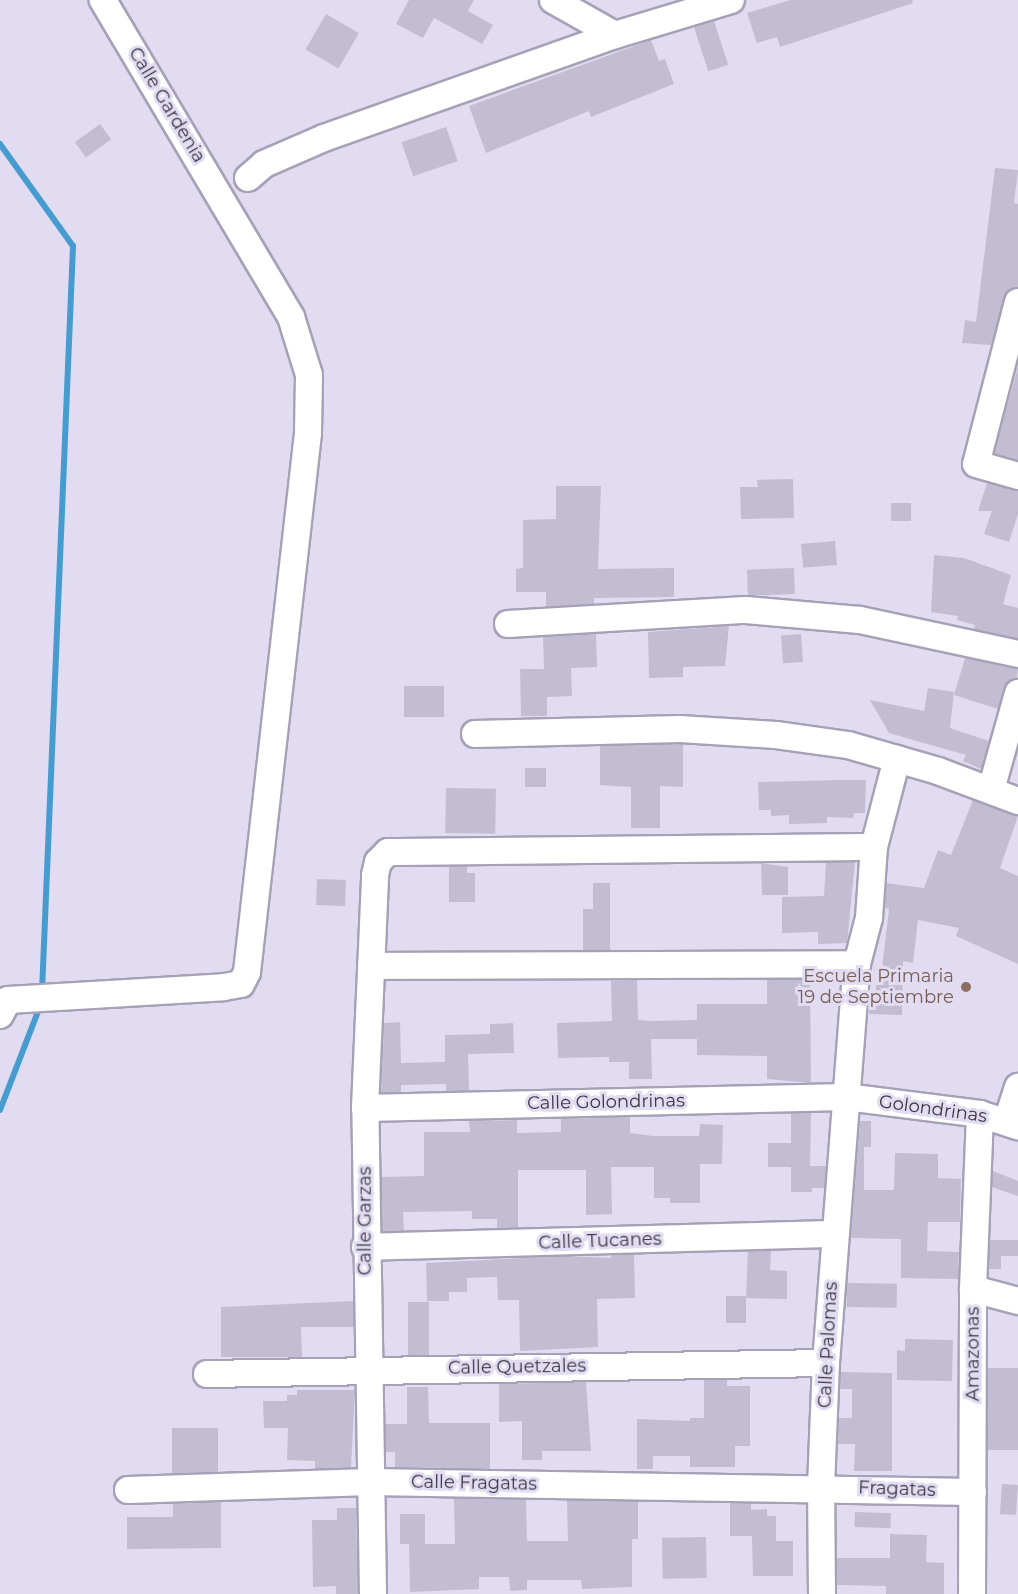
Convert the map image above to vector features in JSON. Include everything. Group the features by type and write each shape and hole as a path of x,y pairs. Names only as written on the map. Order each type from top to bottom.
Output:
{"street":[{"name":"Calle Gardenia","path":"0,1015 8,1000 225,987 241,984 247,972 307,445 309,375 291,317 230,210 103,0"},
{"path":"553,0 615,34"},
{"path":"248,178 264,164 324,138 615,34 731,0"},
{"path":"1017,309 976,464 1018,476"},
{"path":"508,624 746,610 860,620 1018,654"},
{"path":"991,790 1018,693"},
{"path":"475,734 680,729 776,735 848,745 897,759 1018,801"},
{"name":"Calle Palomas","path":"822,1594 821,1487 826,1363 856,964 869,918 874,847 897,759"},
{"name":"Calle Garzas","path":"373,1594 367,1369 365,1108 375,875 378,862 388,852 874,847"},
{"path":"371,966 856,964"},
{"path":"1013,1123 1018,1087"},
{"name":"Calle Golondrinas","path":"365,1108 846,1097"},
{"name":"Golondrinas","path":"846,1097 980,1114 1013,1123"},
{"name":"Amazonas","path":"972,1594 973,1289 980,1114"},
{"name":"Calle Tucanes","path":"365,1247 835,1234"},
{"path":"973,1289 1018,1300"},
{"name":"Calle Quetzales","path":"207,1374 367,1369 826,1363"},
{"name":"Calle Fragatas","path":"128,1490 370,1482 821,1487"},
{"name":"Fragatas","path":"821,1487 973,1492"}],"building":[{"path":"409,0 474,0 468,11 493,25 482,44 434,18 423,38 396,24"},
{"path":"791,0 912,0 913,3 780,47 777,37 757,43 747,13"},
{"path":"326,14 359,33 338,69 306,50"},
{"path":"714,21 728,65 708,71 694,27"},
{"path":"651,40 659,61 665,59 674,84 591,117 589,111 486,153 469,106"},
{"path":"100,124 111,139 86,158 75,142"},
{"path":"446,127 458,161 413,176 402,142"},
{"path":"995,168 1018,170 1014,203 1018,204 1018,287 1004,298 991,345 962,343 965,320 976,322"},
{"path":"1018,367 1018,460 994,454"},
{"path":"793,479 794,518 741,519 740,487 758,487 757,480"},
{"path":"987,483 1018,491 1018,514 1009,542 984,534 992,511 978,511"},
{"path":"556,486 601,486 598,569 674,568 674,597 594,598 594,604 546,607 546,592 516,592 516,569 523,568 523,520 556,519"},
{"path":"891,503 911,503 911,521 891,521"},
{"path":"835,541 837,565 803,568 801,544"},
{"path":"934,555 964,558 1011,575 1003,604 1018,608 1018,639 974,629 975,625 957,620 958,616 931,612"},
{"path":"794,568 795,594 748,596 747,570"},
{"path":"729,626 725,666 683,667 683,677 649,678 648,632"},
{"path":"596,634 597,667 571,668 572,696 547,697 547,716 521,716 520,669 544,669 543,637"},
{"path":"801,634 803,662 783,663 781,635"},
{"path":"965,658 1018,669 1017,678 1004,688 998,709 954,695"},
{"path":"404,686 444,686 444,717 404,717"},
{"path":"928,688 954,692 950,728 989,741 981,769 963,761 966,755 889,733 870,700 924,711"},
{"path":"683,744 683,787 660,786 660,828 631,828 631,787 600,785 600,746"},
{"path":"525,768 546,768 546,787 525,787"},
{"path":"866,780 865,813 854,813 853,818 827,817 827,823 789,824 789,815 771,816 771,810 759,810 758,782"},
{"path":"446,788 496,789 495,834 445,833"},
{"path":"973,800 1018,816 1000,868 1018,876 1018,964 956,936 959,928 918,920 913,963 903,961 902,1015 869,1014 870,995 876,995 876,985 880,985 889,909 885,908 886,883 924,888 938,850 951,855"},
{"path":"826,862 855,862 847,943 818,944 818,932 782,933 782,897 824,896"},
{"path":"761,863 788,867 788,895 762,895"},
{"path":"449,866 467,866 467,873 475,873 475,902 449,902"},
{"path":"317,879 346,880 345,906 316,905"},
{"path":"593,883 610,883 610,950 583,950 583,909 593,909"},
{"path":"767,979 810,979 811,1083 767,1079 767,1056 697,1055 697,1039 651,1039 652,1079 629,1079 629,1062 609,1062 609,1057 558,1058 557,1023 612,1021 611,981 637,980 638,1020 651,1021 697,1020 697,1004 767,1004"},
{"path":"400,1022 401,1063 445,1062 445,1035 490,1034 490,1024 513,1023 514,1053 468,1054 469,1091 446,1091 446,1084 401,1085 401,1092 381,1093 384,1023"},
{"path":"791,1113 811,1113 810,1166 826,1166 825,1188 812,1188 812,1192 791,1192 791,1167 768,1167 768,1143 791,1143"},
{"path":"630,1117 630,1133 653,1136 699,1136 700,1124 723,1125 722,1164 700,1164 700,1203 670,1203 670,1198 654,1198 654,1167 611,1167 612,1214 586,1215 586,1170 518,1170 518,1228 497,1228 497,1219 472,1219 472,1211 403,1212 404,1231 382,1232 381,1177 424,1176 424,1132 470,1132 469,1121 517,1120 517,1133 561,1132 561,1119"},
{"path":"860,1121 871,1121 871,1147 864,1147 864,1190 894,1190 895,1153 938,1154 938,1178 961,1179 960,1222 928,1222 927,1251 959,1252 958,1279 901,1278 901,1239 851,1238"},
{"path":"993,1171 1018,1181 1018,1196 992,1187"},
{"path":"990,1240 1018,1240 1018,1256 1001,1256 1001,1269 989,1269"},
{"path":"748,1251 771,1251 770,1270 787,1271 787,1299 746,1298"},
{"path":"611,1255 634,1255 635,1298 597,1299 598,1347 520,1351 519,1300 498,1300 497,1277 467,1278 467,1292 449,1292 449,1301 427,1301 426,1263 565,1256 611,1258"},
{"path":"847,1283 897,1284 897,1308 847,1307"},
{"path":"726,1296 746,1296 746,1323 726,1323"},
{"path":"353,1301 354,1327 301,1327 302,1357 221,1357 221,1307"},
{"path":"408,1302 429,1302 429,1355 408,1355"},
{"path":"905,1339 953,1340 952,1381 897,1380 897,1350 905,1351"},
{"path":"988,1368 1018,1368 1018,1450 988,1450"},
{"path":"841,1372 892,1373 892,1471 854,1471 855,1444 838,1444 839,1418 852,1418 852,1389 840,1389"},
{"path":"704,1380 727,1380 727,1386 750,1386 750,1446 735,1446 735,1467 690,1467 690,1456 653,1456 653,1469 637,1469 637,1419 690,1421 690,1418 704,1418"},
{"path":"586,1382 591,1451 542,1451 542,1460 522,1460 522,1421 499,1422 499,1384"},
{"path":"407,1387 428,1387 429,1423 490,1423 490,1469 395,1467 395,1452 386,1452 385,1424 407,1424"},
{"path":"297,1390 355,1390 351,1468 315,1469 315,1461 287,1460 288,1428 264,1428 263,1401 287,1401 287,1395 297,1395"},
{"path":"172,1428 218,1428 218,1474 172,1474"},
{"path":"1002,1484 1018,1485 1016,1515 1000,1514"},
{"path":"454,1498 526,1500 527,1541 568,1541 567,1500 638,1501 638,1539 632,1539 632,1587 582,1589 581,1580 527,1580 527,1590 510,1591 509,1577 479,1577 479,1589 410,1592 409,1544 400,1544 400,1514 425,1514 425,1544 455,1544"},
{"path":"221,1502 221,1548 127,1549 127,1517 173,1517 173,1504"},
{"path":"730,1503 751,1503 751,1510 767,1509 767,1516 776,1516 776,1541 793,1541 793,1576 753,1576 752,1536 730,1536"},
{"path":"337,1508 356,1508 358,1594 336,1594 336,1586 313,1587 312,1520 337,1520"},
{"path":"855,1512 891,1513 890,1528 854,1527"},
{"path":"890,1534 927,1535 926,1562 944,1563 944,1594 886,1594 886,1586 837,1585 837,1558 890,1558"},
{"path":"706,1537 707,1578 663,1579 662,1538"}],"waterway":[{"path":"0,144 73,246 42,991"},
{"path":"0,1110 41,1004"}],"place":[{"name":"Escuela Primaria 19 de Septiembre","path":"966,987"}]}
